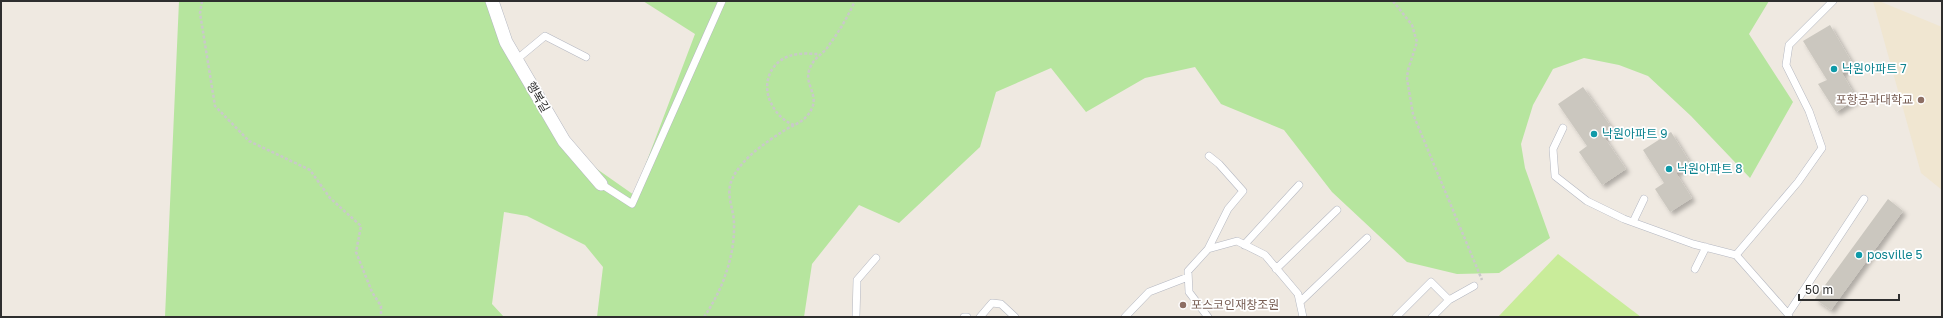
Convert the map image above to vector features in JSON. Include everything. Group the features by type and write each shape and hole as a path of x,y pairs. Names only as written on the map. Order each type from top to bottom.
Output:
{"street":[{"name":"행복길","path":"492,1 506,42 564,141 601,184"}],"lane":[{"path":"601,184 632,204 722,1"},
{"path":"1736,255 1798,182 1822,148 1809,111 1786,64 1789,45 1833,1"},
{"path":"516,60 545,36 586,57"},
{"path":"1562,128 1553,149 1555,176 1587,201 1633,222 1706,247 1736,255 1788,315 1864,199"},
{"path":"1208,317 1189,292 1188,271 1208,250 1228,209 1243,191 1219,164 1209,156"},
{"path":"1244,245 1299,185"},
{"path":"1633,222 1644,199"},
{"path":"1276,269 1337,210"},
{"path":"1300,302 1367,238"},
{"path":"1208,250 1237,242 1265,255 1298,294 1302,316"},
{"path":"1695,269 1706,247"},
{"path":"856,317 857,280 876,258"},
{"path":"1125,317 1149,292 1188,277"},
{"path":"1396,317 1431,282 1449,300"},
{"path":"1432,317 1449,300 1474,286"},
{"path":"980,317 992,303 1001,304 1015,317"}],"path":[{"path":"202,1 200,13 215,106 249,141 310,170 330,198 360,226 356,252 372,292 381,306 381,317"},
{"path":"704,317 723,282 732,249 734,224 730,195 731,182 740,167 749,158 770,140 801,122 807,116 815,102 808,74 810,67 818,54 828,47 855,1"},
{"path":"1393,1 1409,21 1416,33 1417,47 1410,64 1407,79 1409,101 1418,128 1482,281 1474,286"},
{"path":"794,125 787,123 780,117 772,105 767,88 768,74 772,69 787,58 798,54 818,54"}],"shaded area":[{"name":"포항공과대학교","path":"1873,1 1879,1 1942,27 1942,190 1921,173"}],"green space":[{"path":"179,1 486,1 557,141 634,195 695,34 643,1 1769,1 1749,34 1793,102 1750,178 1691,116 1648,76 1619,65 1584,58 1553,69 1533,105 1521,144 1525,168 1550,238 1499,273 1457,274 1407,262 1332,192 1284,130 1221,104 1195,67 1145,78 1086,112 1051,68 996,92 980,147 899,223 859,205 812,264 804,317 597,317 603,267 585,245 527,216 504,212 492,304 504,317 165,317"},
{"path":"1558,254 1641,317 1498,317"}],"building":[{"name":"낙원아파트 7","path":"1830,25 1854,66 1842,73 1857,99 1836,112 1818,84 1827,80 1803,41"},
{"name":"낙원아파트 9","path":"1583,87 1614,131 1604,137 1626,169 1602,185 1579,152 1587,146 1558,104"},
{"name":"낙원아파트 8","path":"1671,132 1691,164 1676,173 1692,198 1670,212 1655,189 1664,183 1643,150"},
{"name":"posville 5","path":"1888,199 1903,211 1831,310 1815,299"}],"place":[{"name":"낙원아파트 7","path":"1834,69"},
{"name":"포항공과대학교","path":"1921,100"},
{"name":"낙원아파트 9","path":"1594,134"},
{"name":"낙원아파트 8","path":"1669,169"},
{"name":"posville 5","path":"1859,255"},
{"name":"포스코인재창조원","path":"1183,305"}]}
